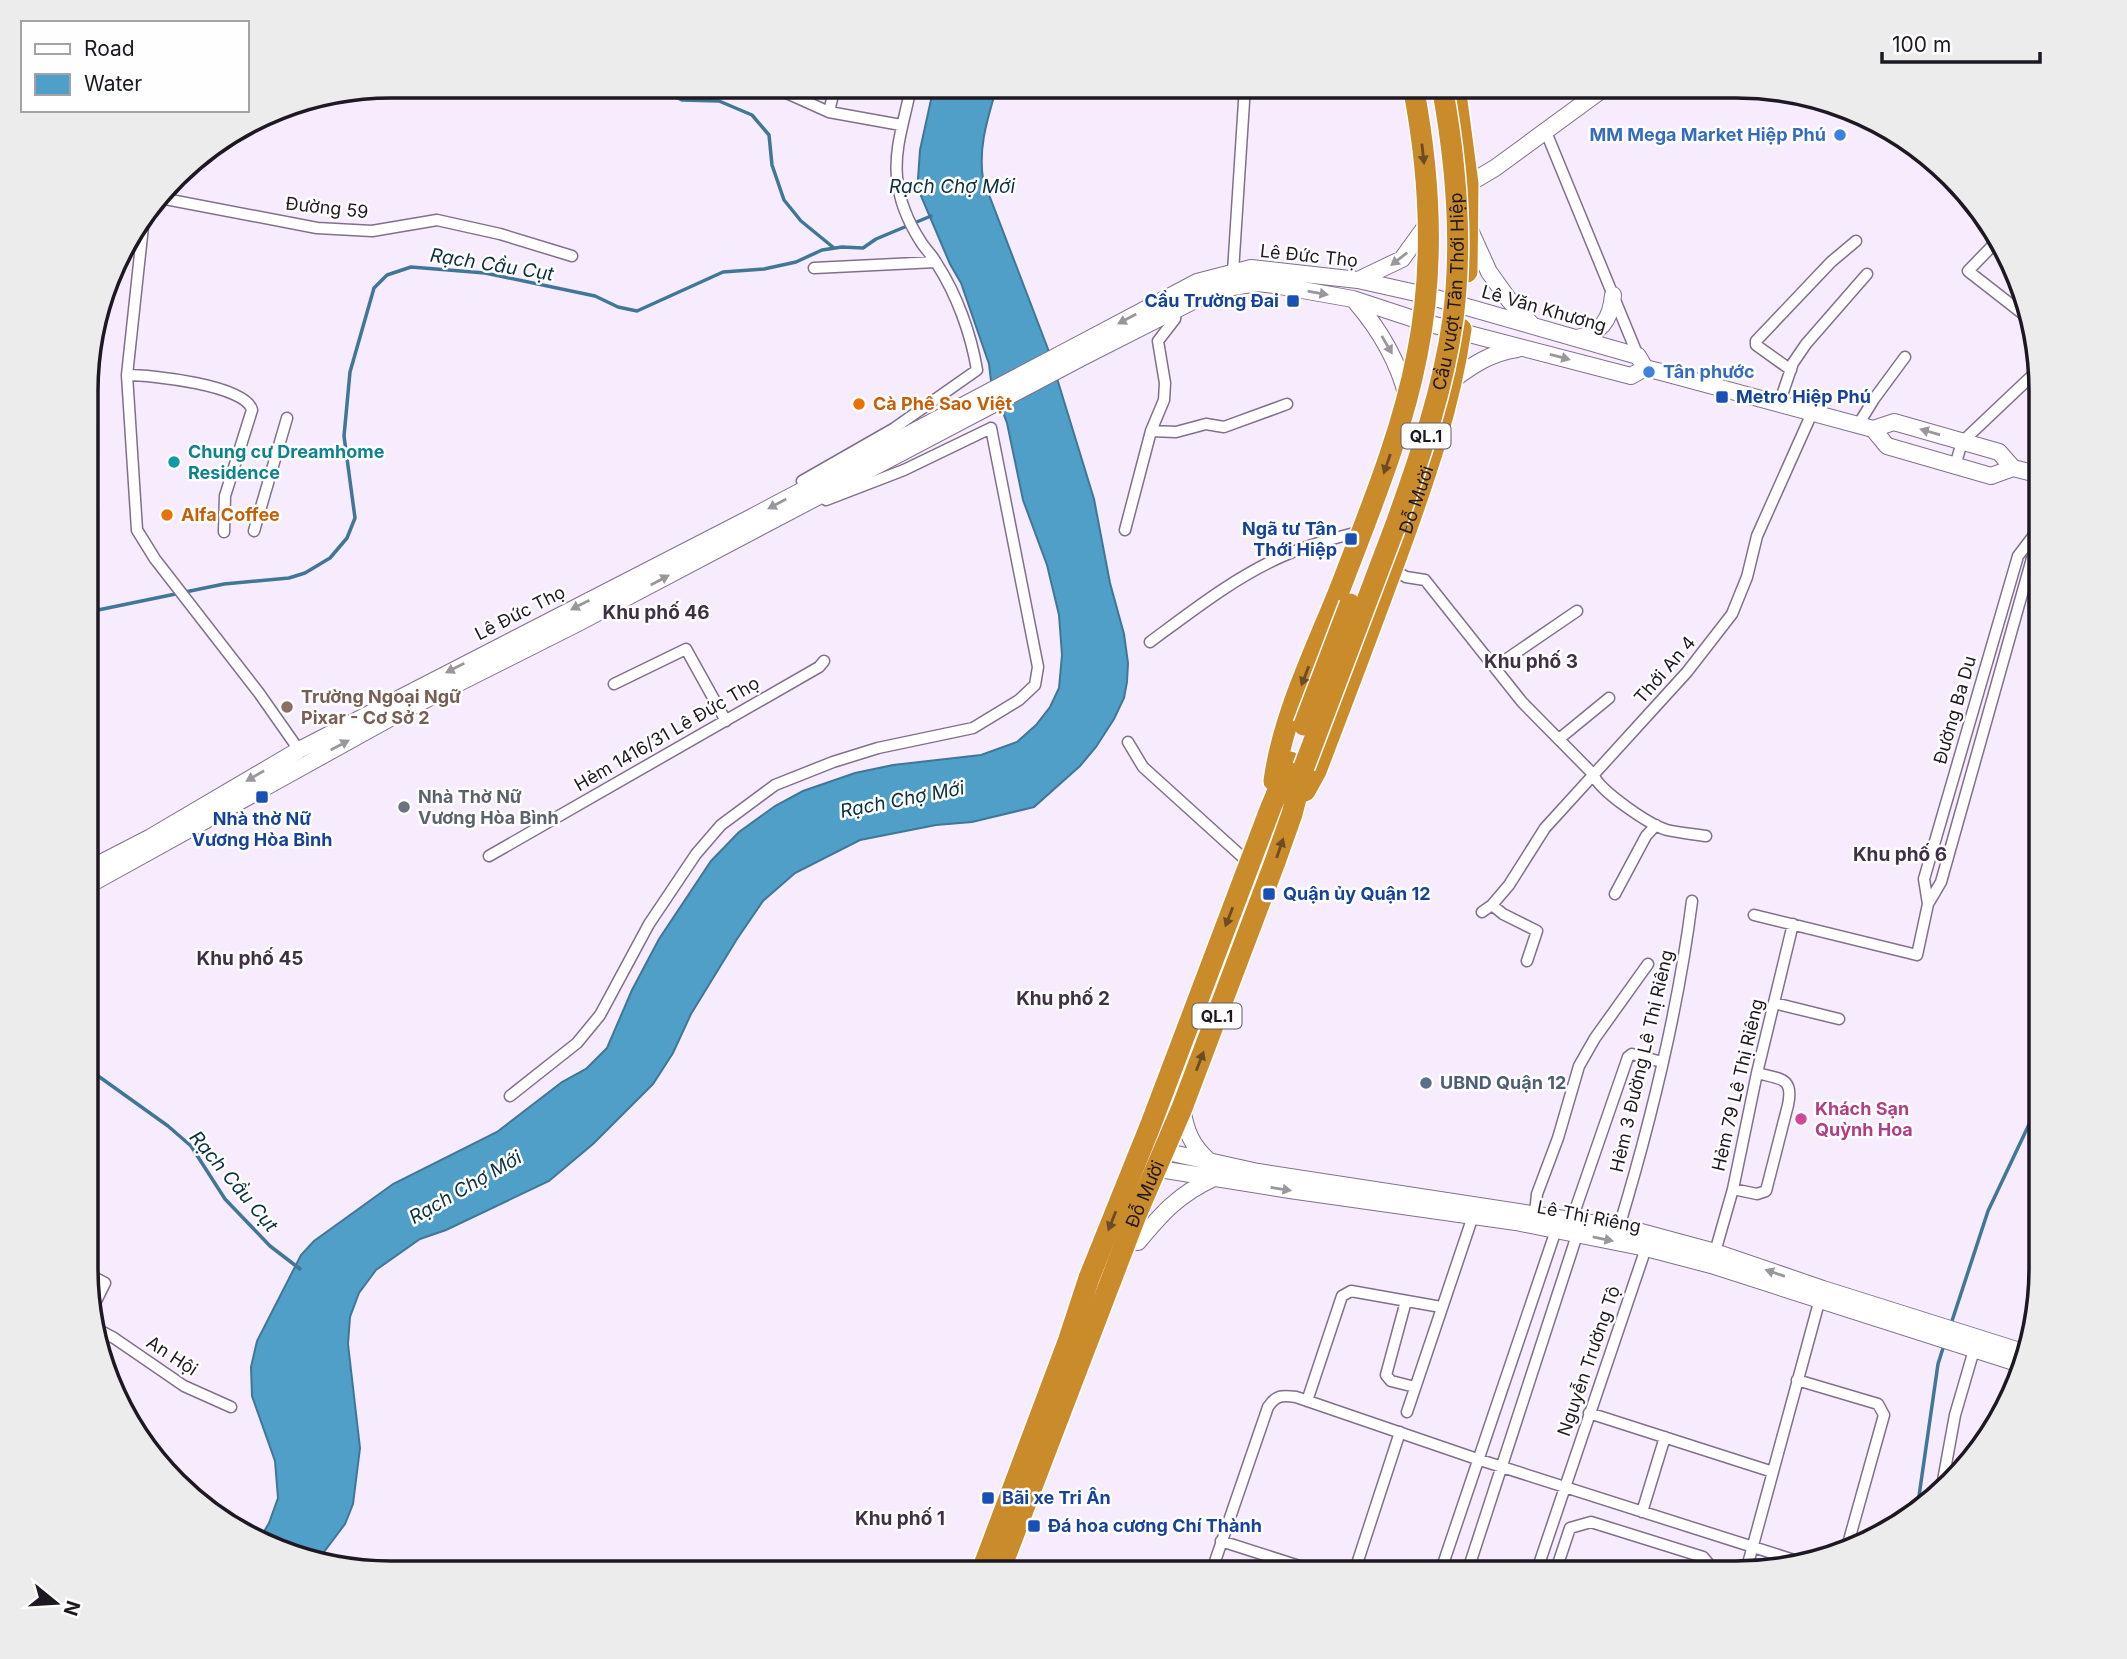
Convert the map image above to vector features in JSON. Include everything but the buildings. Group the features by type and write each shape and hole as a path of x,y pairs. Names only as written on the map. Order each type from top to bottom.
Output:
{"highway":[{"name":"Đỗ Mười","path":"986,1561 1068,1342 1089,1278 1250,863 1270,807 1278,755 1304,679 1362,531 1407,399 1423,321 1427,267 1428,223 1424,155 1415,98"},
{"name":"Cầu vượt Tân Thới Hiệp","path":"1297,765 1395,491 1426,393 1440,314 1445,239 1442,169 1431,98"},
{"name":"Cầu vượt Tân Thới Hiệp","path":"1297,765 1417,464 1435,406 1446,357 1455,295 1457,233 1452,153 1444,98"},
{"name":"Đỗ Mười","path":"1004,1561 1136,1215 1182,1108 1292,814 1316,771 1392,569 1439,434 1455,372 1467,271 1468,184 1457,98"},
{"path":"1427,267 1467,271"},
{"path":"1417,357 1455,372"},
{"name":"Đỗ Mười","path":"1270,807 1297,765"},
{"name":"Đỗ Mười","path":"1292,814 1297,765"},
{"name":"QL.1","path":"1136,1215 1138,1242"},
{"name":"Đỗ Mười","path":"1017,1561 1138,1242"},
{"name":"Đỗ Mười","path":"972,1561 1054,1340 1089,1278"}],"main road":[{"path":"1468,184 1495,168 1591,98"},
{"path":"1358,280 1402,259 1428,223"},
{"path":"1469,227 1489,272 1509,300 1535,327"},
{"name":"Lê Đức Thọ","path":"1081,351 1199,298 1251,268 1358,280 1425,295"},
{"name":"Lê Đức Thọ","path":"1081,351 1197,282 1233,279 1353,299 1423,321"},
{"name":"Lê Văn Khương","path":"1425,295 1779,404 1865,427 1894,422 1999,452 2013,468"},
{"path":"1574,339 1590,336 1602,328 1612,310 1613,295"},
{"path":"1353,299 1371,319 1391,351 1403,379 1407,399"},
{"name":"Lê Văn Khương","path":"1423,321 1631,376 1642,362"},
{"path":"1455,372 1500,352 1524,348"},
{"path":"977,407 1081,351"},
{"name":"Lê Đức Thọ","path":"549,629 816,498 977,407"},
{"name":"Lê Đức Thọ","path":"98,864 977,407"},
{"name":"Lê Văn Khương","path":"1865,427 1887,446 1991,476 2013,468 2029,472"},
{"name":"Lê Đức Thọ","path":"98,879 305,755"},
{"path":"1182,1108 1186,1133 1193,1145 1209,1161"},
{"name":"Lê Thị Riêng","path":"1141,1148 1160,1160 1214,1178 1556,1230 1574,1227 1619,1227 1715,1252 1821,1295"},
{"name":"Lê Thị Riêng","path":"1160,1160 1209,1161 1258,1172 1535,1213 1646,1248 1821,1295 1932,1330 2013,1361"},
{"path":"1138,1242 1171,1204 1191,1189 1214,1178"},
{"name":"Lê Thị Riêng","path":"1967,1343 2017,1351"}],"street":[{"path":"798,98 829,112 901,125"},
{"path":"829,112 832,98"},
{"path":"802,481 893,429 977,370 972,345 949,286 902,208 897,176 901,125 908,98"},
{"path":"1233,279 1244,98"},
{"path":"1546,132 1642,362"},
{"name":"Đường 59","path":"169,200 317,228 372,231 438,220 500,234 572,256"},
{"path":"142,236 127,375 135,517 141,538 305,755"},
{"path":"1791,369 1756,345 1756,341 1830,262 1856,241"},
{"path":"1992,247 1968,271 2017,309"},
{"path":"814,268 936,262"},
{"path":"1779,404 1791,369 1806,344 1867,274"},
{"path":"1125,530 1150,431 1164,400 1158,341 1175,320 1176,309"},
{"path":"1865,427 1874,398 1905,357"},
{"path":"127,375 154,375 207,386 244,398 251,404 252,410 225,496 224,533"},
{"path":"1955,466 1962,442 2028,378"},
{"path":"1150,431 1176,432 1206,424 1224,427 1287,404"},
{"name":"Thới An 4","path":"1482,912 1492,905 1509,885 1545,828 1687,673 1732,614 1747,578 1757,536 1812,413"},
{"path":"254,531 287,418"},
{"name":"Lê Đức Thọ","path":"510,1096 577,1043 600,1015 649,924 696,854 721,825 775,785 878,748 973,728 1019,700 1035,685 1038,667 991,428 904,470 825,500 816,498"},
{"path":"1150,642 1211,597 1282,556 1362,531"},
{"name":"Đường Ba Du","path":"1928,904 1924,879 2018,556 2029,542"},
{"path":"1392,569 1406,577 1425,580 1522,702 1615,798 1667,830 1706,836"},
{"name":"Đường Ba Du","path":"1793,924 1917,955 1928,904 1941,882 2029,569"},
{"path":"1495,667 1577,611"},
{"path":"614,684 686,649 726,721"},
{"name":"Hẻm 1416/31 Lê Đức Thọ","path":"489,856 819,667 824,661"},
{"path":"1559,739 1609,698"},
{"path":"1128,742 1143,767 1250,863"},
{"path":"1963,745 1979,745"},
{"path":"1615,894 1646,836 1656,825"},
{"name":"Hẻm 3 Đường Lê Thị Riêng","path":"1619,1227 1641,1156 1674,1013 1692,901"},
{"path":"1492,905 1503,915 1537,931 1527,961"},
{"path":"1754,915 1793,924"},
{"name":"Hẻm 79 Lê Thị Riêng","path":"1715,1252 1733,1189 1757,1073 1793,924"},
{"path":"1535,1213 1537,1194 1558,1138 1579,1066 1595,1038 1648,964"},
{"path":"1774,1003 1839,1019"},
{"path":"1471,1561 1628,1058 1632,1054 1662,1062"},
{"path":"1733,1189 1756,1194 1766,1191 1791,1091 1784,1080 1757,1073"},
{"path":"1407,1412 1473,1216"},
{"path":"1444,1561 1556,1230"},
{"name":"Nguyễn Trường Tộ","path":"1540,1561 1646,1248"},
{"path":"99,1280 105,1283 100,1294"},
{"path":"1307,1401 1342,1296 1351,1291 1441,1307"},
{"path":"1749,1560 1821,1295"},
{"path":"1406,1301 1386,1375 1391,1381 1415,1387"},
{"name":"An Hội","path":"106,1334 184,1386 231,1407"},
{"path":"1944,1474 1967,1343"},
{"path":"1797,1380 1878,1404 1884,1415 1850,1538"},
{"path":"1215,1561 1268,1406 1275,1397 1287,1396 1783,1557"},
{"path":"1589,1413 1773,1472"},
{"path":"1358,1561 1400,1432"},
{"path":"1642,1512 1665,1437"},
{"path":"1559,1561 1570,1528 1591,1522 1703,1557 1706,1561"},
{"path":"1222,1541 1284,1561"}],"water":[{"name":"Rạch Chợ Mới","path":"931,98 994,98 983,144 983,179 1048,349 1094,499 1110,583 1124,634 1128,663 1124,698 1096,747 1080,766 1034,807 972,822 936,825 860,840 795,873 763,901 737,939 691,1014 673,1053 653,1084 593,1144 549,1181 446,1230 420,1239 376,1270 359,1293 350,1317 348,1344 360,1448 353,1504 345,1524 323,1553 264,1532 278,1498 275,1461 252,1396 251,1367 257,1341 301,1255 314,1241 393,1184 497,1132 562,1082 586,1069 607,1048 632,990 659,939 711,861 739,832 775,806 803,791 855,773 893,765 981,755 1017,742 1036,725 1050,707 1059,688 1062,655 1059,615 1047,565 1023,500 1007,423 991,381 989,364 961,283 921,196 918,179 920,150"}],"waterway":[{"path":"678,98 719,101 752,115 769,135 772,165 784,200 801,221 834,248"},
{"name":"Rạch Cầu Cụt","path":"98,610 224,584 289,578 305,573 330,558 347,538 355,518 344,436 350,372 374,288 387,275 411,267 485,273 595,296 618,307 637,311 723,272 764,269 796,262 822,250 863,248 876,239 931,216"},
{"name":"Rạch Cầu Cụt","path":"98,1076 168,1126 191,1146 225,1199 270,1246 300,1269"},
{"path":"1951,1324 1988,1211 2029,1124"},
{"path":"1919,1497 1938,1364 1944,1345"}],"place":[{"name":"MM Mega Market Hiệp Phú","path":"1840,135"},
{"name":"Cầu Trường Đai","path":"1293,301"},
{"name":"Tân phước","path":"1649,372"},
{"name":"Metro Hiệp Phú","path":"1722,397"},
{"name":"Cà Phê Sao Việt","path":"859,404"},
{"name":"Chung cư Dreamhome Residence","path":"174,462"},
{"name":"Alfa Coffee","path":"167,515"},
{"name":"Ngã tư Tân Thới Hiệp","path":"1351,539"},
{"name":"Trường Ngoại Ngữ Pixar - Cơ Sở 2","path":"287,707"},
{"name":"Nhà thờ Nữ Vương Hòa Bình","path":"262,797"},
{"name":"Nhà Thờ Nữ Vương Hòa Bình","path":"404,807"},
{"name":"Quận ủy Quận 12","path":"1269,894"},
{"name":"UBND Quận 12","path":"1426,1083"},
{"name":"Khách Sạn Quỳnh Hoa","path":"1801,1119"},
{"name":"Bãi xe Tri Ân","path":"988,1498"},
{"name":"Đá hoa cương Chí Thành","path":"1034,1526"}],"district":[{"name":"Khu phố 46","path":"656,612"},
{"name":"Khu phố 3","path":"1531,661"},
{"name":"Khu phố 6","path":"1900,854"},
{"name":"Khu phố 45","path":"250,958"},
{"name":"Khu phố 2","path":"1063,998"},
{"name":"Khu phố 1","path":"900,1518"}]}
